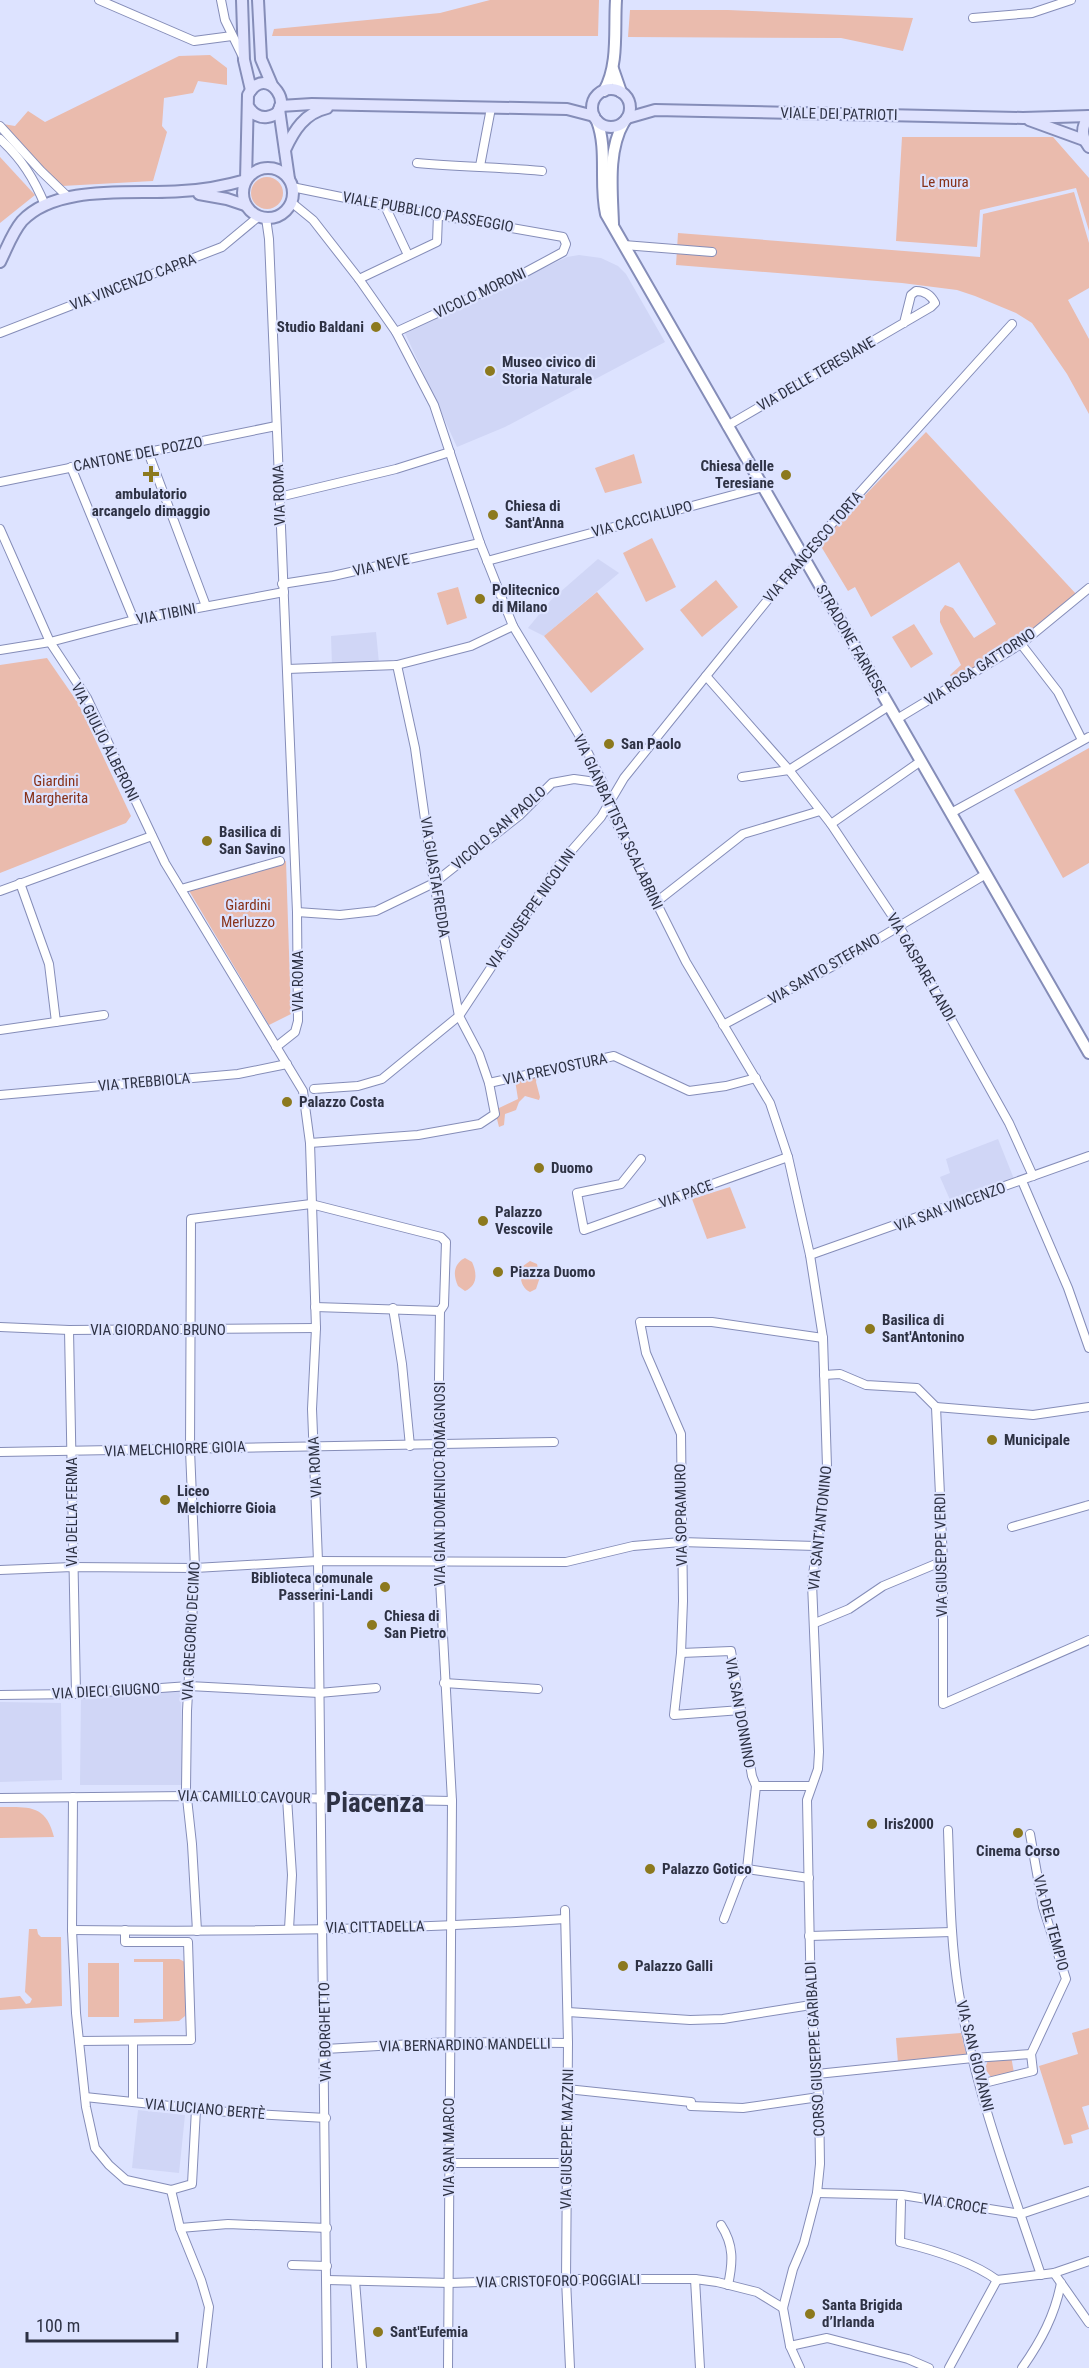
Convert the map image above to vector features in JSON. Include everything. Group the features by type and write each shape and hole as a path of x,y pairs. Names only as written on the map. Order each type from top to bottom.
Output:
{"main road":[{"path":"242,0 244,60 251,90 247,100 246,180"},
{"path":"181,192 213,195 245,205 262,218 281,215 291,202 291,183 280,107 276,89 261,59 258,0"},
{"path":"251,90 261,84 312,105"},
{"path":"248,106 260,117 271,116 280,107 312,105 567,109 595,118 609,127 616,127 626,120 630,109 624,96 610,89 604,90 594,101 567,109"},
{"name":"VIALE DEI PATRIOTI","path":"624,96 655,110"},
{"path":"594,101 595,118"},
{"path":"285,150 302,121 320,110 334,106"},
{"name":"VIALE DEI PATRIOTI","path":"626,120 655,110 1023,118 1089,116"},
{"name":"VIALE DEI PATRIOTI","path":"1087,143 1082,128 1089,116"},
{"name":"VIALE DEI PATRIOTI","path":"1023,118 1087,143"},
{"path":"245,205 243,188 251,173 267,167 283,173 291,183"},
{"path":"0,262 22,221 45,205 68,197 181,192 246,180"}],"street":[{"path":"99,0 194,41 232,36"},
{"path":"221,0 225,20 244,60"},
{"path":"604,90 611,77 613,66 616,0"},
{"path":"973,18 1032,13 1071,0"},
{"path":"613,66 624,96"},
{"path":"480,166 491,108"},
{"name":"STRADONE FARNESE","path":"595,118 602,134 603,198 606,214 1089,1053"},
{"name":"STRADONE FARNESE","path":"614,227 614,149 617,134 626,120"},
{"path":"0,126 68,197"},
{"path":"0,139 22,161 32,176 45,205"},
{"path":"417,163 542,171"},
{"name":"VIALE PUBBLICO PASSEGGIO","path":"291,183 385,206 563,237 566,244 564,252"},
{"name":"VIA GIANBATTISTA SCALABRINI","path":"291,202 313,220 359,279 396,332 434,405 480,543 513,626 579,735 603,783 608,806 686,962 770,1103 788,1157 810,1255 823,1338 824,1375"},
{"path":"385,206 408,255"},
{"path":"359,279 437,242 438,215"},
{"name":"VIA VINCENZO CAPRA","path":"0,333 222,247 262,218"},
{"name":"VIA ROMA","path":"262,218 269,239 297,912 298,1021 295,1032 276,1047 303,1091 310,1143 316,1328 312,1409 318,1561 322,1798"},
{"path":"624,245 712,252"},
{"name":"VICOLO MORONI","path":"396,332 564,252"},
{"name":"VIA DELLE TERESIANE","path":"727,426 904,323 931,307 935,303 924,291 916,291 911,295 904,323"},
{"name":"VIA FRANCESCO TORTA","path":"624,778 803,556 1012,324"},
{"name":"CANTONE DEL POZZO","path":"0,482 276,426"},
{"path":"148,452 206,606"},
{"path":"279,497 396,469 450,452"},
{"path":"71,467 134,620"},
{"name":"VIA CACCIALUPO","path":"487,561 763,487"},
{"name":"VIA GIULIO ALBERONI","path":"1,532 50,642 87,698 152,836 181,890 276,1047"},
{"name":"VIA NEVE","path":"283,588 480,543"},
{"name":"VIA TIBINI","path":"0,650 50,642 134,620 283,588"},
{"name":"VIA ROSA GATTORNO","path":"897,719 1021,644 1089,588"},
{"path":"287,669 397,665 471,646 513,626"},
{"path":"951,813 1086,738 1058,692 1021,644"},
{"name":"VIA GUASTAFREDDA","path":"310,1143 418,1135 480,1124 495,1114 489,1083 479,1054 459,1016 434,883 415,748 397,665"},
{"name":"VIA GASPARE LANDI","path":"706,676 789,770 831,824 899,927 1009,1123 1033,1176"},
{"path":"742,777 789,770 889,706"},
{"path":"831,824 921,760"},
{"name":"VIA GIUSEPPE NICOLINI","path":"314,1089 358,1086 382,1079 459,1016 558,866 608,806 624,778"},
{"name":"VICOLO SAN PAOLO","path":"297,912 340,915 376,911 434,883 520,815 552,783 574,779 603,783"},
{"path":"655,903 742,834 820,810"},
{"path":"0,891 152,836"},
{"path":"181,890 280,861"},
{"name":"VIA SANTO STEFANO","path":"723,1025 834,966 986,874"},
{"path":"20,883 49,964 56,1022"},
{"path":"0,1030 104,1016"},
{"name":"VIA PREVOSTURA","path":"489,1083 614,1056 689,1091 726,1086 756,1078"},
{"name":"VIA TREBBIOLA","path":"0,1095 238,1074 287,1064"},
{"name":"VIA SAN VINCENZO","path":"810,1255 1089,1156"},
{"name":"VIA PACE","path":"641,1159 621,1184 577,1193 584,1230 788,1157"},
{"path":"1022,1181 1068,1288 1089,1348"},
{"path":"311,1204 441,1237 446,1242 444,1305 440,1311 315,1307"},
{"name":"VIA GREGORIO DECIMO","path":"197,1931 187,1796 187,1711 195,1568 190,1449 191,1219 311,1204"},
{"path":"393,1308 402,1364 410,1446"},
{"name":"VIA GIAN DOMENICO ROMAGNOSI","path":"440,1311 438,1445 440,1562 444,1683 452,1801 451,1925"},
{"name":"VIA SOPRAMURO","path":"741,1710 674,1715 681,1653 683,1601 681,1434 646,1353 640,1322 712,1322 823,1338"},
{"name":"VIA GIORDANO BRUNO","path":"0,1327 69,1330 316,1328"},
{"name":"VIA DELLA FERMA","path":"69,1330 76,1694"},
{"path":"824,1375 840,1374 866,1385 916,1389 936,1407 1033,1415 1089,1407"},
{"name":"VIA SANT'ANTONINO","path":"810,1786 818,1769 819,1752 812,1583 827,1467 824,1375"},
{"name":"VIA GIUSEPPE VERDI","path":"936,1407 943,1562 943,1704 1089,1640"},
{"name":"VIA MELCHIORRE GIOIA","path":"0,1452 554,1442"},
{"path":"1012,1527 1089,1505"},
{"path":"0,1570 72,1567 195,1568 318,1561 566,1562 633,1546 681,1542 816,1546"},
{"path":"815,1623 849,1609 883,1586 943,1562"},
{"name":"VIA SAN DONNINO","path":"681,1653 732,1651 752,1776 756,1786"},
{"path":"444,1683 538,1689"},
{"name":"VIA DIECI GIUGNO","path":"0,1695 76,1694 189,1686 319,1693 376,1688"},
{"path":"724,1919 740,1878 747,1869 756,1786 810,1786"},
{"name":"CORSO GIUSEPPE GARIBALDI","path":"783,2308 817,2193 820,2164 819,2097 811,2005 809,1936 807,1800 810,1786"},
{"name":"VIA CAMILLO CAVOUR","path":"0,1798 187,1796 452,1801"},
{"path":"73,1797 72,1930 79,2041 85,2097 95,2148 126,2180 171,2190 192,2184 196,2109"},
{"path":"287,1797 292,1875 289,1929"},
{"name":"VIA BORGHETTO","path":"322,1798 327,2368"},
{"name":"VIA SAN GIOVANNI","path":"948,1830 952,1932 959,1994 980,2084 1041,2275"},
{"name":"VIA DEL TEMPIO","path":"1030,1834 1043,1907 1066,1979 1032,2055"},
{"path":"747,1869 809,1878"},
{"name":"VIA GIUSEPPE MAZZINI","path":"565,1910 568,2012 566,2279 570,2368"},
{"name":"VIA CITTADELLA","path":"72,1930 289,1929 451,1925 565,1919"},
{"name":"VIA SAN MARCO","path":"448,2368 450,2283 448,2042 451,1925"},
{"path":"79,2041 191,2040 188,1942 125,1942 125,1930"},
{"path":"809,1936 952,1932"},
{"path":"568,2012 690,2020 723,2019 811,2005"},
{"path":"133,2041 133,2102"},
{"name":"VIA BERNARDINO MANDELLI","path":"325,2049 448,2042 568,2043"},
{"path":"817,2074 973,2058 1032,2055 1032,2071 980,2084"},
{"path":"567,2089 743,2108 819,2097"},
{"name":"VIA LUCIANO BERTÈ","path":"85,2097 237,2113 326,2118"},
{"path":"449,2163 566,2163"},
{"path":"171,2190 180,2228 209,2307 202,2368"},
{"name":"VIA CROCE","path":"817,2193 902,2195 1021,2214 1089,2192"},
{"path":"901,2202 900,2242 925,2248 987,2273 997,2280 1041,2275 1089,2261"},
{"path":"180,2228 228,2224 327,2228"},
{"path":"721,2225 732,2248 728,2284"},
{"path":"292,2265 327,2266"},
{"path":"1054,2272 1089,2323"},
{"name":"VIA CRISTOFORO POGGIALI","path":"327,2280 450,2283 566,2279 695,2279 728,2284 757,2292 783,2308"},
{"path":"695,2279 700,2368"},
{"path":"355,2280 362,2368"},
{"path":"948,2368 997,2280"},
{"path":"1022,2368 1037,2347 1047,2326 1056,2306 1061,2283"},
{"path":"783,2308 790,2346 800,2368"},
{"path":"790,2346 827,2338 908,2358 928,2368"}],"shaded area":[{"path":"579,255 601,258 618,266 626,274 665,342 505,427 457,447 405,333 567,257"},
{"path":"598,559 619,573 544,636 528,628 551,600"},
{"path":"376,632 379,663 332,666 331,636"},
{"path":"998,1139 1014,1179 951,1202 940,1177 950,1173 946,1159"},
{"path":"181,1690 182,1785 80,1785 81,1696"},
{"path":"0,1702 61,1703 62,1780 0,1782"},
{"path":"138,2110 185,2115 179,2173 132,2168"}],"green space":[{"path":"490,0 599,0 598,36 272,36 274,29 440,13"},
{"path":"630,10 728,10 913,18 903,51 841,38 628,37"},
{"path":"210,55 227,68 227,85 198,81 193,93 164,98 162,126 167,132 153,181 62,186 38,166 3,124 15,126 28,111 45,122 179,56"},
{"name":"Le mura","path":"902,137 1053,137 1089,178 1089,231 1076,188 980,210 977,247 896,241"},
{"path":"0,157 35,195 0,223"},
{"path":"267,177 278,182 283,193 278,204 267,209 256,204 251,193 256,182"},
{"path":"1074,192 1089,243 1089,288 1068,300 1089,339 1089,414 1067,374 1032,323 1016,313 975,296 957,290 902,283 676,265 678,233 980,257 983,214"},
{"path":"926,432 1077,595 1018,641 953,680 950,675 961,665 940,622 940,612 945,605 953,608 974,638 996,624 959,562 871,617 855,587 848,591 819,543"},
{"path":"634,454 642,483 605,493 595,468"},
{"path":"652,538 676,587 646,602 623,553"},
{"path":"716,580 738,607 702,637 680,610"},
{"path":"458,587 467,618 447,625 437,593"},
{"path":"597,592 644,649 591,693 544,636"},
{"path":"914,624 933,654 911,668 892,637"},
{"name":"Giardini Margherita","path":"47,658 78,703 131,816 126,823 0,873 0,665"},
{"path":"1089,748 1089,863 1063,878 1014,790"},
{"name":"Giardini Merluzzo","path":"286,861 291,1014 269,1025 188,889"},
{"path":"537,1075 539,1100 525,1096 519,1102 516,1110 505,1114 504,1125 499,1127 496,1115 499,1108 518,1099 515,1080"},
{"path":"730,1187 746,1228 707,1239 692,1199"},
{"path":"465,1258 472,1262 475,1274 474,1282 465,1291 458,1286 455,1274 458,1263"},
{"path":"530,1261 537,1264 540,1277 536,1289 530,1292 522,1284 521,1273 523,1266"},
{"path":"0,1807 27,1808 41,1813 51,1826 54,1837 0,1838"},
{"path":"29,1929 37,1929 41,1937 61,1937 62,2006 0,2010 0,1998 20,1996 26,2004 32,1999 25,1992"},
{"path":"134,1959 179,1959 185,1962 185,2016 179,2021 134,2023 134,2019 163,2019 163,1962 134,1962"},
{"path":"88,1963 119,1963 119,2017 88,2017"},
{"path":"1089,2028 1089,2105 1082,2107 1089,2129 1071,2135 1073,2143 1064,2145 1039,2066 1078,2054 1072,2033"},
{"path":"961,2033 967,2057 898,2063 896,2038"},
{"path":"1011,2056 1014,2073 991,2077 985,2069 988,2060"}],"place":[{"name":"Studio Baldani","path":"376,327"},
{"name":"Museo civico di Storia Naturale","path":"490,371"},
{"name":"ambulatorio arcangelo dimaggio","path":"151,474"},
{"name":"Chiesa delle Teresiane","path":"786,475"},
{"name":"Chiesa di Sant'Anna","path":"493,515"},
{"name":"Politecnico di Milano","path":"480,599"},
{"name":"San Paolo","path":"609,744"},
{"name":"Basilica di San Savino","path":"207,841"},
{"name":"Palazzo Costa","path":"287,1102"},
{"name":"Duomo","path":"539,1168"},
{"name":"Palazzo Vescovile","path":"483,1221"},
{"name":"Piazza Duomo","path":"498,1272"},
{"name":"Basilica di Sant'Antonino","path":"870,1329"},
{"name":"Municipale","path":"992,1440"},
{"name":"Liceo Melchiorre Gioia","path":"165,1500"},
{"name":"Biblioteca comunale Passerini-Landi","path":"385,1587"},
{"name":"Chiesa di San Pietro","path":"372,1625"},
{"name":"Iris2000","path":"872,1824"},
{"name":"Cinema Corso","path":"1018,1833"},
{"name":"Palazzo Gotico","path":"650,1869"},
{"name":"Palazzo Galli","path":"623,1966"},
{"name":"Santa Brigida d’Irlanda","path":"810,2314"},
{"name":"Sant'Eufemia","path":"378,2332"}],"district":[{"name":"Piacenza","path":"375,1803"}]}
